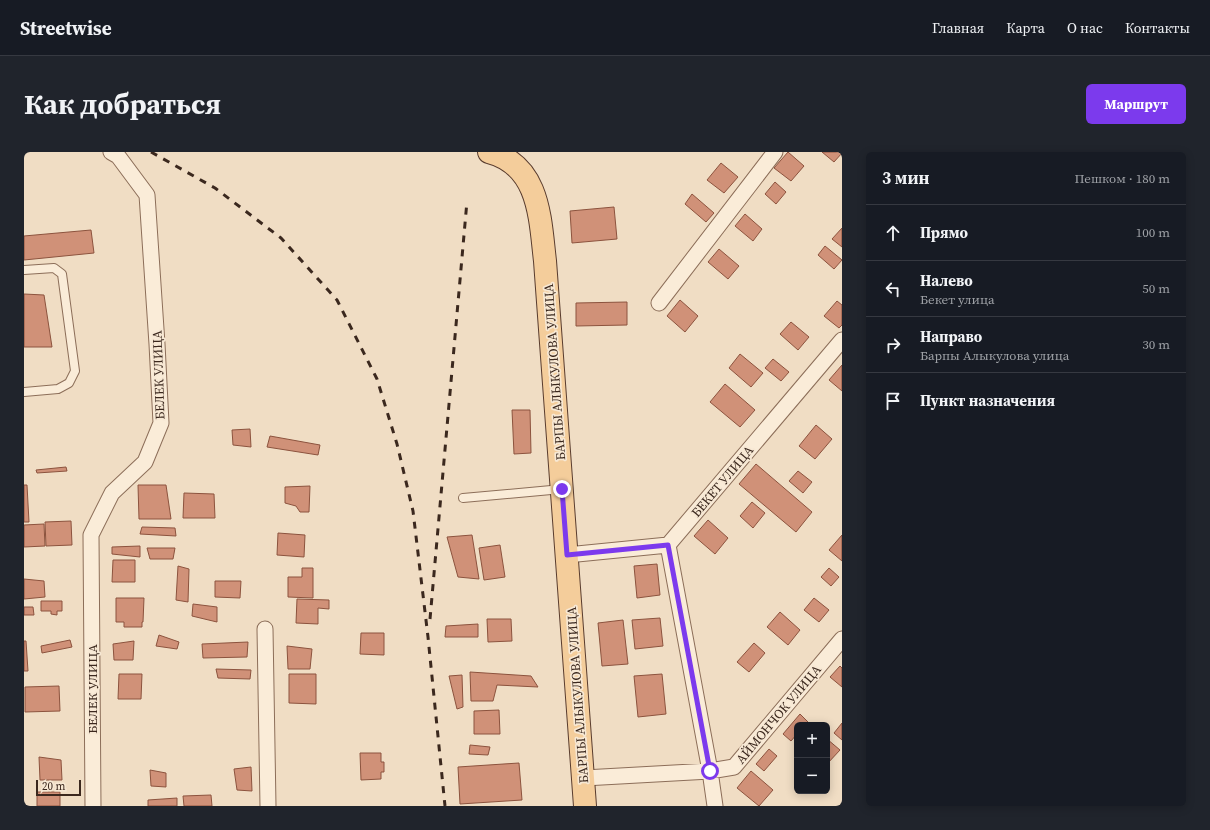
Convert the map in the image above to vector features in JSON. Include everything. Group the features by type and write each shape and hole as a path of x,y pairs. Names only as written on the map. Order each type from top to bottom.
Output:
{"main road":[{"name":"БАРПЫ АЛЫКУЛОВА УЛИЦА","path":"489,152 510,157 532,187 539,213 545,261 586,806"}],"street":[{"name":"БЕЛЕК УЛИЦА","path":"93,806 91,535 112,493 145,462 161,423 147,195 118,156 111,152"},
{"path":"659,303 775,152"},
{"name":"БЕКЕТ УЛИЦА","path":"668,545 842,340"},
{"path":"567,555 668,545 710,771 715,806"},
{"path":"265,629 268,806"},
{"name":"АЙМОНЧОК УЛИЦА","path":"584,778 710,771 734,767 842,639"}],"lane":[{"path":"24,270 54,268 62,274 75,372 69,383 58,389 24,392"},
{"path":"463,498 562,489"}],"building":[{"path":"788,152 804,166 791,181 774,168"},
{"path":"822,152 842,152 842,153 834,162"},
{"path":"721,163 738,177 724,193 707,180"},
{"path":"775,182 786,192 776,204 765,194"},
{"path":"692,194 714,213 706,222 685,204"},
{"path":"614,207 617,239 572,243 570,211"},
{"path":"745,214 762,229 753,241 735,226"},
{"path":"842,228 842,247 832,239"},
{"path":"91,230 94,253 24,260 24,236"},
{"path":"825,246 842,260 834,269 818,255"},
{"path":"719,249 739,266 728,279 708,262"},
{"path":"24,294 44,295 52,347 24,347"},
{"path":"680,300 698,316 685,332 667,316"},
{"path":"837,301 842,305 842,325 839,328 824,316"},
{"path":"627,302 627,325 576,326 576,303"},
{"path":"791,322 809,337 798,350 780,334"},
{"path":"740,354 763,373 751,387 729,368"},
{"path":"773,359 789,372 781,381 765,368"},
{"path":"842,365 842,391 829,380"},
{"path":"725,384 755,410 740,427 710,402"},
{"path":"512,410 530,410 531,453 514,454"},
{"path":"816,425 832,439 815,459 799,446"},
{"path":"250,429 251,447 233,445 232,430"},
{"path":"270,436 320,445 318,455 267,447"},
{"path":"756,464 812,512 796,532 739,484"},
{"path":"66,467 67,471 37,473 36,470"},
{"path":"798,471 812,482 803,493 789,481"},
{"path":"24,485 27,485 29,522 24,522"},
{"path":"138,485 166,485 171,519 139,519"},
{"path":"310,486 309,512 300,512 296,506 285,503 285,487"},
{"path":"184,493 214,494 215,518 183,518"},
{"path":"752,502 765,513 753,528 740,516"},
{"path":"708,520 728,538 715,554 694,536"},
{"path":"71,521 72,545 46,546 45,522"},
{"path":"44,524 45,546 24,547 24,525"},
{"path":"142,527 175,528 176,536 140,534"},
{"path":"278,533 305,535 304,557 277,555"},
{"path":"472,535 479,579 458,577 447,537"},
{"path":"842,535 842,561 829,550"},
{"path":"500,545 505,577 484,580 479,548"},
{"path":"140,546 140,557 112,554 112,547"},
{"path":"147,548 175,548 173,559 150,559"},
{"path":"113,560 135,560 135,582 112,582"},
{"path":"657,564 660,595 637,598 634,566"},
{"path":"178,566 189,569 188,602 176,600"},
{"path":"302,568 313,568 313,598 288,597 288,577 302,577"},
{"path":"829,568 839,577 831,586 821,577"},
{"path":"24,579 44,581 45,597 24,599"},
{"path":"215,581 241,581 240,598 215,597"},
{"path":"116,598 144,598 142,627 124,627 124,622 116,622"},
{"path":"814,598 829,610 819,622 804,610"},
{"path":"297,599 329,600 329,609 318,608 318,624 296,623"},
{"path":"41,601 62,601 62,611 57,611 57,615 51,614 51,611 41,611"},
{"path":"193,604 217,607 217,622 192,616"},
{"path":"24,607 33,607 34,615 24,615"},
{"path":"780,612 800,630 788,645 767,627"},
{"path":"660,618 663,646 635,649 632,620"},
{"path":"487,619 511,619 512,641 488,642"},
{"path":"623,620 628,664 602,666 598,623"},
{"path":"478,624 478,637 445,637 446,626"},
{"path":"361,633 384,633 384,655 360,654"},
{"path":"159,635 179,642 177,649 156,646"},
{"path":"70,640 72,647 42,653 41,646"},
{"path":"24,641 26,641 28,671 24,671"},
{"path":"134,641 133,660 114,660 113,644"},
{"path":"248,642 247,657 203,658 202,644"},
{"path":"754,643 765,653 749,672 737,662"},
{"path":"287,646 312,649 310,669 288,669"},
{"path":"840,666 842,668 842,687 830,677"},
{"path":"216,669 251,670 250,679 218,678"},
{"path":"470,672 531,676 538,687 497,685 493,701 471,701"},
{"path":"119,674 142,674 141,699 118,699"},
{"path":"289,674 316,674 316,704 289,703"},
{"path":"662,674 666,714 638,717 634,676"},
{"path":"462,675 463,707 457,709 449,676"},
{"path":"59,686 60,711 25,712 25,687"},
{"path":"499,710 500,734 474,734 474,711"},
{"path":"800,714 808,722 794,722 794,738 791,741 783,734"},
{"path":"842,723 842,740 834,733"},
{"path":"830,742 840,750 830,761"},
{"path":"470,745 490,747 488,755 469,754"},
{"path":"769,749 777,756 764,771 756,764"},
{"path":"360,753 381,753 381,762 384,762 384,772 381,772 381,779 361,780"},
{"path":"39,757 61,760 62,780 40,780"},
{"path":"519,763 522,800 460,804 458,767"},
{"path":"251,767 252,791 237,790 234,769"},
{"path":"150,770 166,773 166,787 151,786"},
{"path":"751,771 773,790 759,806 737,788"},
{"path":"37,792 60,792 60,806 37,806"},
{"path":"211,795 212,806 184,806 183,796"},
{"path":"177,798 177,806 148,806 148,800"}],"railway":[{"path":"151,152 215,188 281,238 337,300 377,379 397,444 413,511 428,637 445,806"},
{"path":"430,619 467,201"}],"route":[{"path":"562,489 567,555 668,545 710,771"}]}
